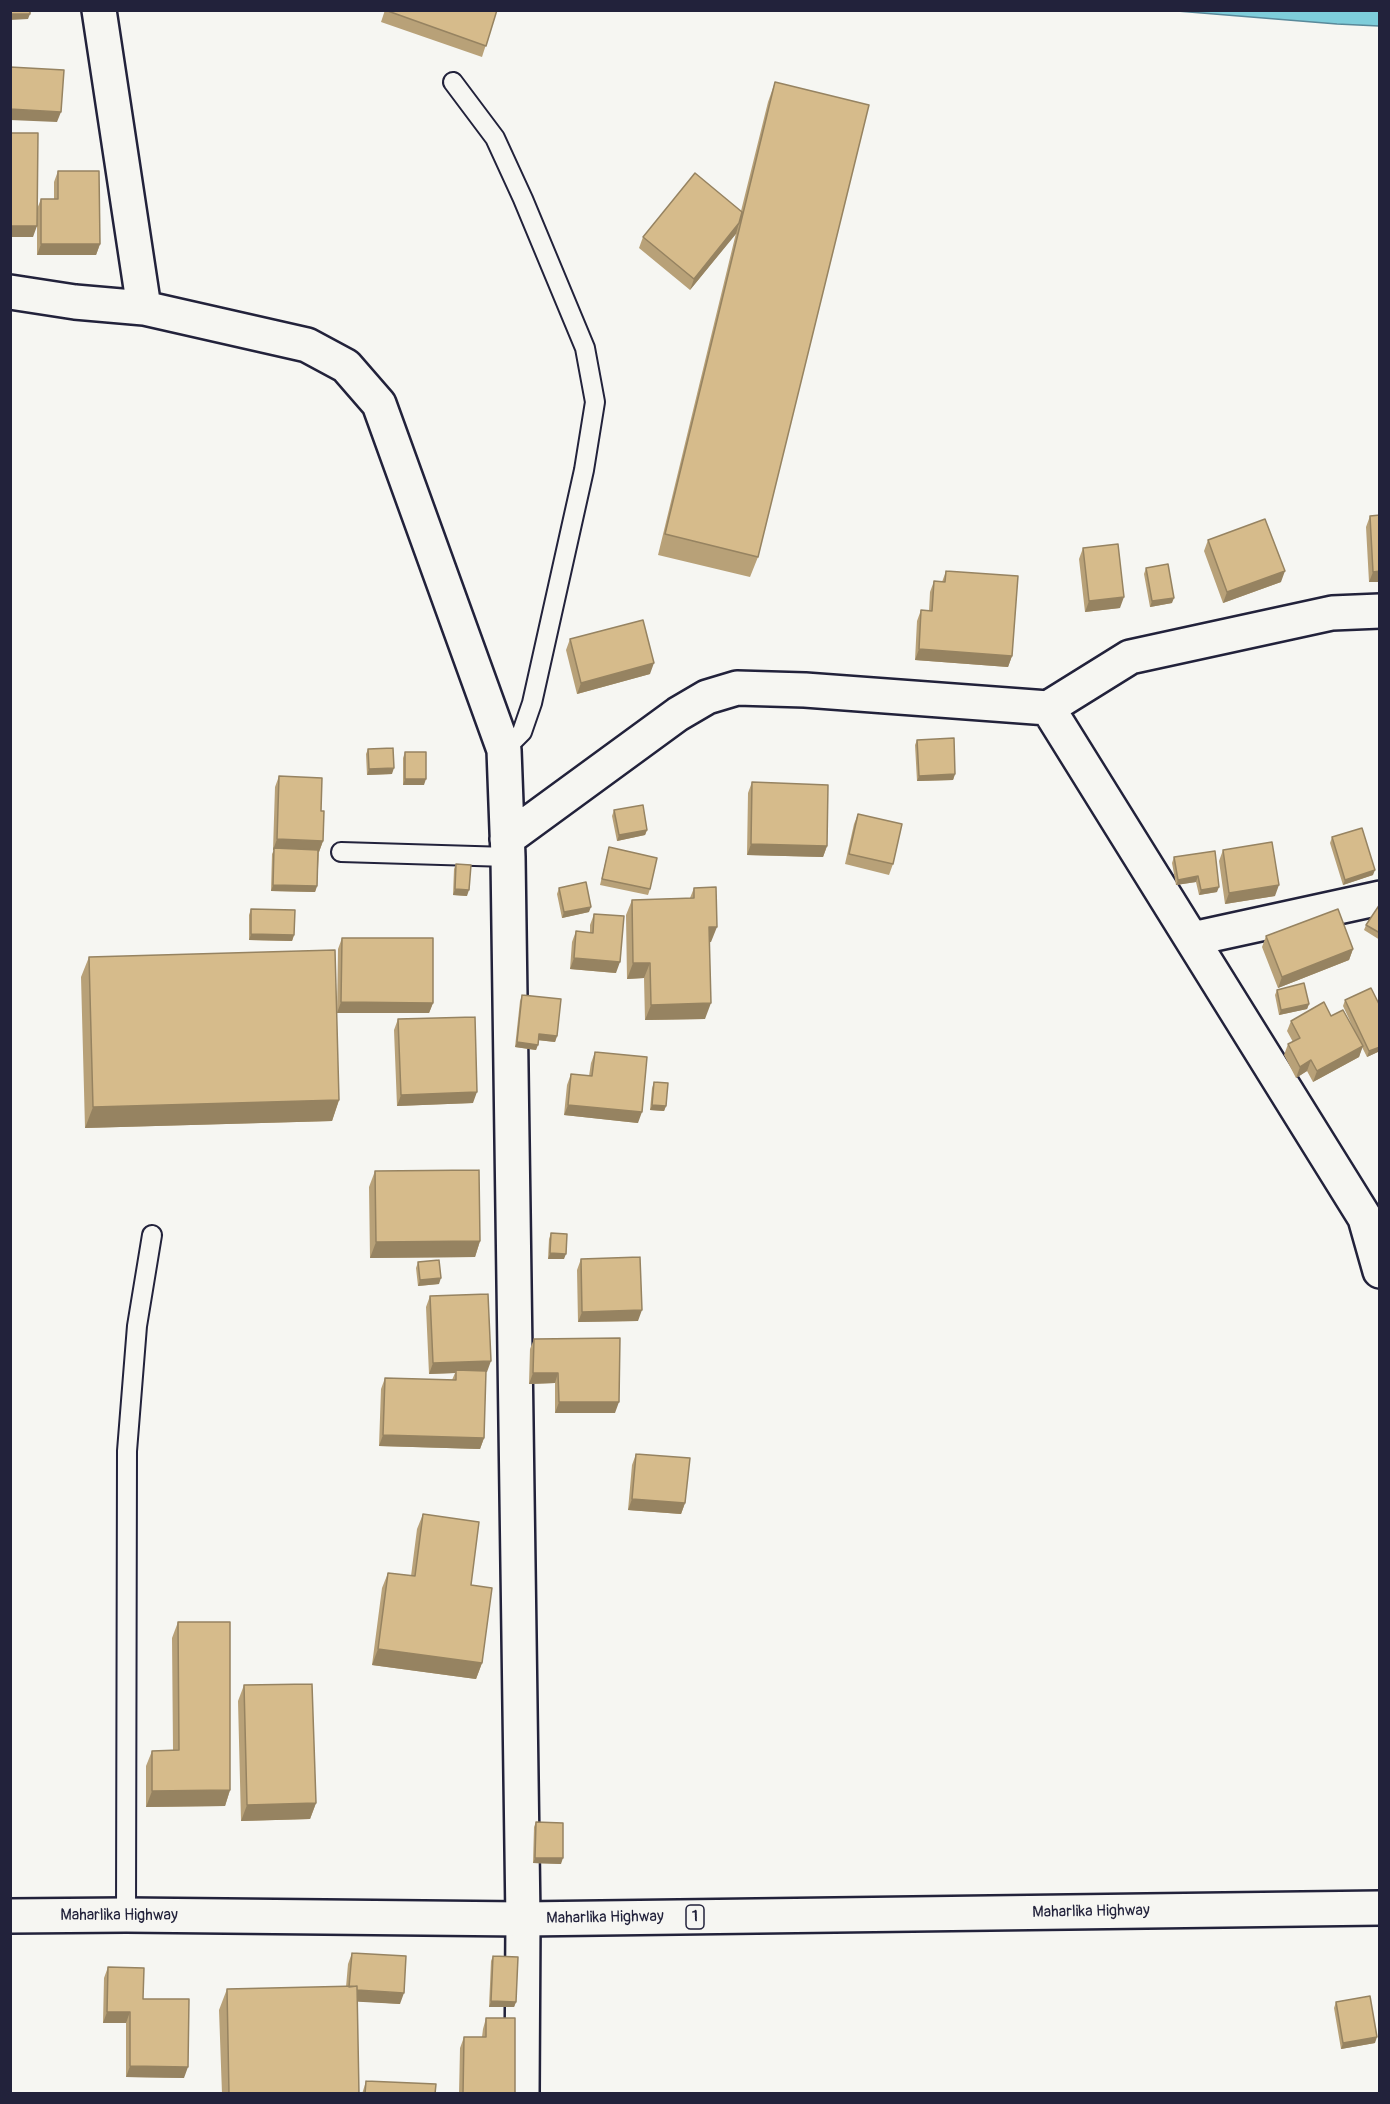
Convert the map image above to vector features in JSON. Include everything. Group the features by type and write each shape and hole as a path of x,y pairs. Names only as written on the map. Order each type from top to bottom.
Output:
{"main road":[{"path":"99,10 144,309"},
{"path":"10,292 144,309 307,345 346,366 379,405 504,750 508,848 523,1919 522,2094"},
{"path":"508,848 678,714 707,697 737,688 805,690 1048,708 1130,657 1332,613 1380,611"},
{"path":"1048,708 1365,1218 1380,1271"},
{"path":"1192,939 1380,898"},
{"name":"Maharlika Highway","path":"10,1916 523,1919 1380,1908"}],"lane":[{"path":"453,82 495,138 524,199 585,348 595,402 584,470 532,703 522,732 504,750"},
{"path":"340,852 508,848"},
{"path":"126,1915 127,1451 137,1326 152,1235"}],"water":[{"path":"1177,11 1379,11 1379,26 1337,24"}],"building":[{"path":"10,10 30,10 30,14 10,14"},
{"path":"385,10 497,10 486,46"},
{"path":"10,67 64,70 61,112 10,109"},
{"path":"775,82 869,105 758,557 665,534"},
{"path":"10,133 38,133 37,226 10,226"},
{"path":"58,171 99,171 100,244 41,244 41,199 58,199"},
{"path":"695,173 742,212 739,223 694,279 643,237"},
{"path":"1380,515 1380,571 1373,572 1370,516"},
{"path":"1265,519 1285,571 1227,592 1208,540"},
{"path":"1118,544 1124,597 1089,601 1083,548"},
{"path":"1168,564 1174,598 1152,601 1146,568"},
{"path":"946,571 1018,576 1012,656 919,649 921,610 932,611 934,581 945,582"},
{"path":"643,620 654,663 581,683 570,639"},
{"path":"954,738 955,774 919,776 917,740"},
{"path":"393,748 394,768 369,769 368,749"},
{"path":"405,752 426,752 426,779 405,779"},
{"path":"279,776 322,778 323,841 277,839"},
{"path":"752,782 828,785 827,846 751,844"},
{"path":"643,805 647,830 619,835 614,810"},
{"path":"858,814 902,824 893,864 849,854"},
{"path":"1362,828 1375,870 1345,880 1332,837"},
{"path":"1272,842 1279,885 1229,893 1223,850"},
{"path":"609,847 657,858 650,889 602,879"},
{"path":"274,848 318,850 317,886 273,885"},
{"path":"1215,851 1219,887 1201,890 1198,876 1178,880 1174,857"},
{"path":"456,864 471,865 469,890 455,889"},
{"path":"586,882 591,907 564,912 559,888"},
{"path":"716,887 717,927 709,927 711,1003 651,1005 650,963 633,963 632,900 694,898 694,888"},
{"path":"1380,904 1380,933 1366,925"},
{"path":"251,909 295,910 294,935 251,934"},
{"path":"1338,909 1353,949 1282,977 1266,936"},
{"path":"594,914 624,916 620,962 574,958 576,931 593,933"},
{"path":"342,938 433,938 433,1003 341,1002"},
{"path":"335,950 339,1100 93,1107 89,957"},
{"path":"1304,983 1309,1004 1281,1010 1277,990"},
{"path":"1371,988 1380,1006 1380,1047 1369,1051 1345,1000"},
{"path":"522,995 561,999 557,1036 539,1034 538,1045 517,1042"},
{"path":"1324,1002 1331,1016 1343,1010 1363,1046 1317,1071 1311,1060 1300,1067 1288,1044 1300,1038 1291,1021"},
{"path":"475,1017 477,1092 401,1095 398,1019"},
{"path":"595,1052 647,1057 642,1112 568,1105 571,1074 592,1076"},
{"path":"654,1082 668,1083 666,1106 652,1105"},
{"path":"479,1170 480,1241 376,1242 375,1171"},
{"path":"551,1233 567,1234 566,1254 550,1253"},
{"path":"640,1257 642,1310 582,1312 581,1259"},
{"path":"439,1260 441,1278 420,1280 418,1262"},
{"path":"488,1294 491,1361 433,1363 430,1296"},
{"path":"620,1338 619,1402 559,1402 558,1373 533,1373 534,1339"},
{"path":"456,1370 486,1371 484,1438 383,1435 385,1378 456,1380"},
{"path":"636,1454 690,1458 685,1503 632,1499"},
{"path":"423,1514 479,1522 471,1585 492,1588 482,1663 378,1649 388,1573 415,1576"},
{"path":"178,1622 230,1622 230,1790 152,1791 152,1751 179,1750"},
{"path":"312,1684 316,1803 247,1805 244,1685"},
{"path":"536,1822 563,1823 563,1858 535,1858"},
{"path":"352,1953 406,1956 404,1993 357,1990 357,1986 349,1987"},
{"path":"493,1956 518,1957 516,2002 491,2001"},
{"path":"108,1967 144,1968 143,1999 189,1999 188,2067 130,2066 130,2012 107,2012"},
{"path":"357,1986 359,2094 229,2094 227,1989"},
{"path":"1370,1996 1377,2037 1343,2043 1336,2002"},
{"path":"486,2018 515,2018 515,2094 463,2094 464,2037 486,2037"},
{"path":"366,2081 436,2084 435,2094 365,2094"}]}
